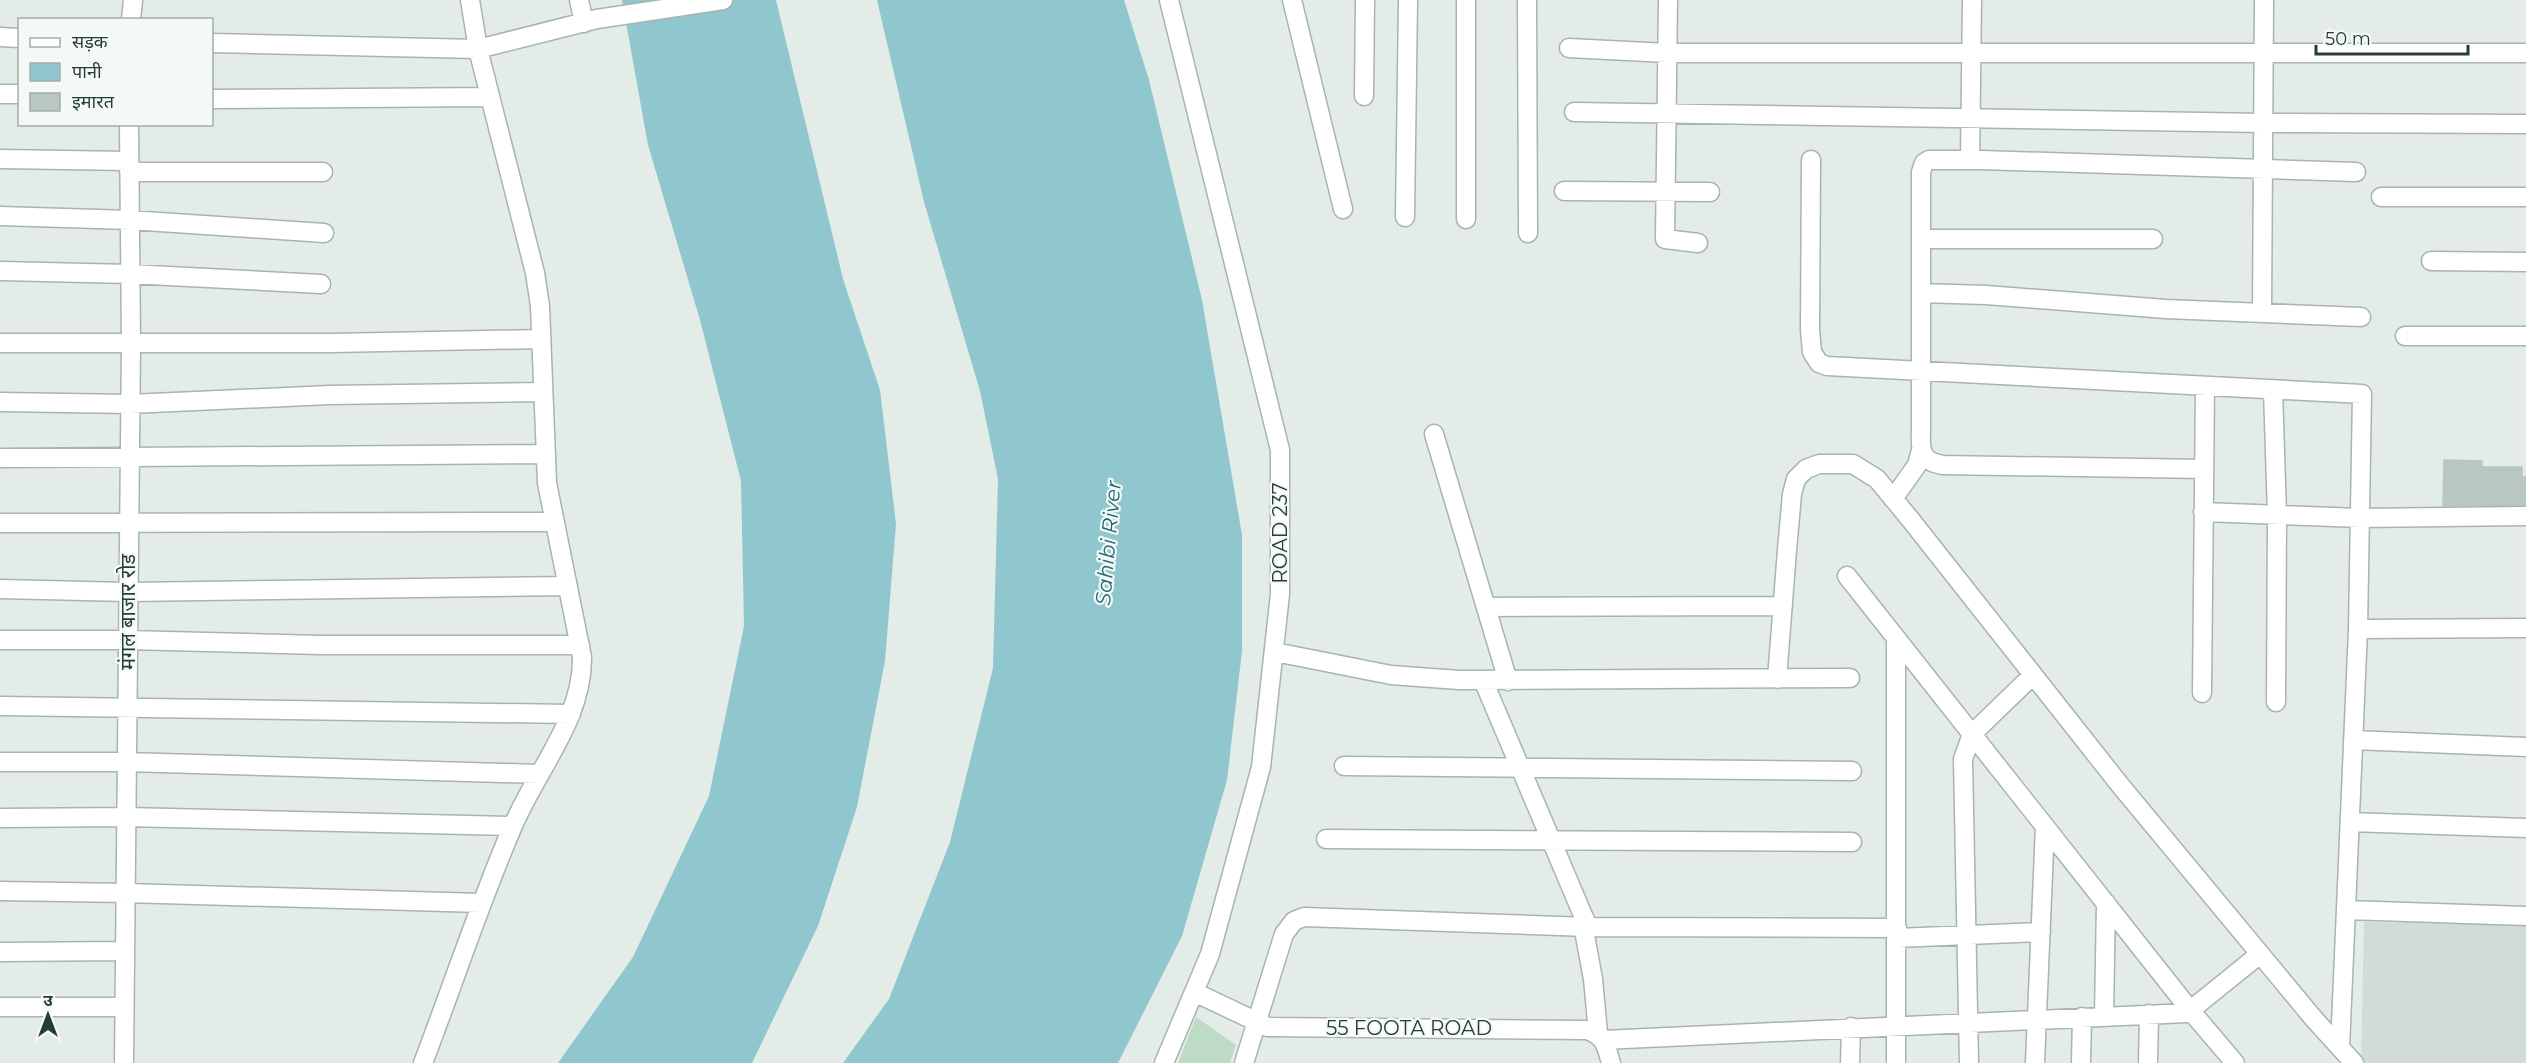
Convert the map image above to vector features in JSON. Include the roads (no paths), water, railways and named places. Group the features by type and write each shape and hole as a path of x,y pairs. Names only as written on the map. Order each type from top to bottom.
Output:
{"street":[{"path":"131,18 133,0"},
{"path":"423,1063 481,903 512,826 571,714 581,687 582,657 555,522 545,454 540,306 530,246 505,162 478,49 470,0"},
{"path":"579,0 591,21"},
{"path":"213,43 478,49 591,21 723,0"},
{"name":"ROAD 237","path":"1164,1063 1210,954 1261,767 1280,594 1280,450 1169,0"},
{"path":"1292,0 1343,209"},
{"path":"1364,96 1365,0"},
{"path":"1405,217 1408,0"},
{"path":"1466,0 1466,219"},
{"path":"1527,0 1528,233"},
{"path":"1668,0 1665,239 1698,243"},
{"path":"1970,160 1971,0"},
{"path":"2262,313 2264,0"},
{"path":"0,37 18,38"},
{"path":"1569,48 1667,53 2526,53"},
{"path":"0,93 18,94"},
{"path":"213,99 490,97"},
{"path":"1574,112 2264,123 2526,124"},
{"name":"मंगल बाजार रोड","path":"124,1063 130,404 129,126"},
{"path":"0,159 129,167 322,172"},
{"path":"1811,160 1809,330 1814,358 1819,363 1827,366 2362,394 2358,629 2347,910 2348,1058"},
{"path":"1893,499 1917,465 1921,450 1921,172 1924,163 1929,160 1970,160 2356,172"},
{"path":"1564,191 1710,192"},
{"path":"2381,197 2526,197"},
{"path":"0,216 130,219 324,233"},
{"path":"1921,239 2153,239"},
{"path":"2431,261 2526,262"},
{"path":"0,271 130,274 321,284"},
{"path":"1921,293 2262,313 2361,316"},
{"path":"2405,336 2526,336"},
{"path":"0,343 333,343 541,339"},
{"path":"2202,693 2205,387"},
{"path":"2273,390 2277,515 2276,702"},
{"path":"0,402 130,404 329,395 542,392"},
{"path":"1434,434 1508,681"},
{"path":"1921,450 1925,459 1943,465 2204,469"},
{"path":"0,458 129,459 545,454"},
{"path":"1777,679 1792,494 1797,479 1806,469 1819,464 1853,464 1877,479 2120,785 2348,1058"},
{"path":"2203,512 2360,518 2526,516"},
{"path":"0,523 555,522"},
{"path":"1847,576 2190,1010 2235,1063"},
{"path":"0,589 128,592 568,586"},
{"path":"1486,607 1783,606"},
{"path":"2358,629 2526,628"},
{"path":"1896,638 1896,1063"},
{"path":"0,640 128,640 320,645 580,645"},
{"path":"1275,652 1391,675 1483,680 1850,678"},
{"path":"1968,1063 1970,1022 1963,759 1972,734 2033,675"},
{"path":"1483,680 1585,926 1600,1036 1611,1063"},
{"path":"0,706 571,714"},
{"path":"2353,740 2526,747"},
{"path":"0,762 127,762 539,774"},
{"path":"1344,766 1852,771"},
{"path":"0,818 126,817 512,826"},
{"path":"2350,822 2526,828"},
{"path":"2035,1063 2045,826"},
{"path":"1326,839 1852,842"},
{"path":"0,891 481,903"},
{"path":"2104,1016 2106,903"},
{"path":"2347,910 2526,916"},
{"path":"1244,1063 1284,934 1294,921 1304,917 1967,935 2041,932"},
{"path":"0,952 125,951"},
{"path":"2190,1010 2260,954"},
{"name":"55 FOOTA ROAD","path":"1194,992 1258,1023 1279,1027 1552,1029 1587,1030 1600,1036 1970,1022 2187,1012 2190,1010"},
{"path":"0,1007 124,1007"},
{"path":"2148,1063 2149,1014"},
{"path":"2081,1063 2082,1017"},
{"path":"1850,1063 1851,1027"}],"water":[{"path":"622,0 776,0 843,279 880,390 896,524 885,661 857,807 818,926 752,1063 558,1063 633,957 709,796 744,626 741,481 700,320 648,145"},
{"name":"Sahibi River","path":"877,0 1124,0 1149,80 1202,300 1242,535 1242,651 1227,780 1182,936 1118,1063 843,1063 889,999 950,842 993,668 998,479 980,391 924,202"}]}
